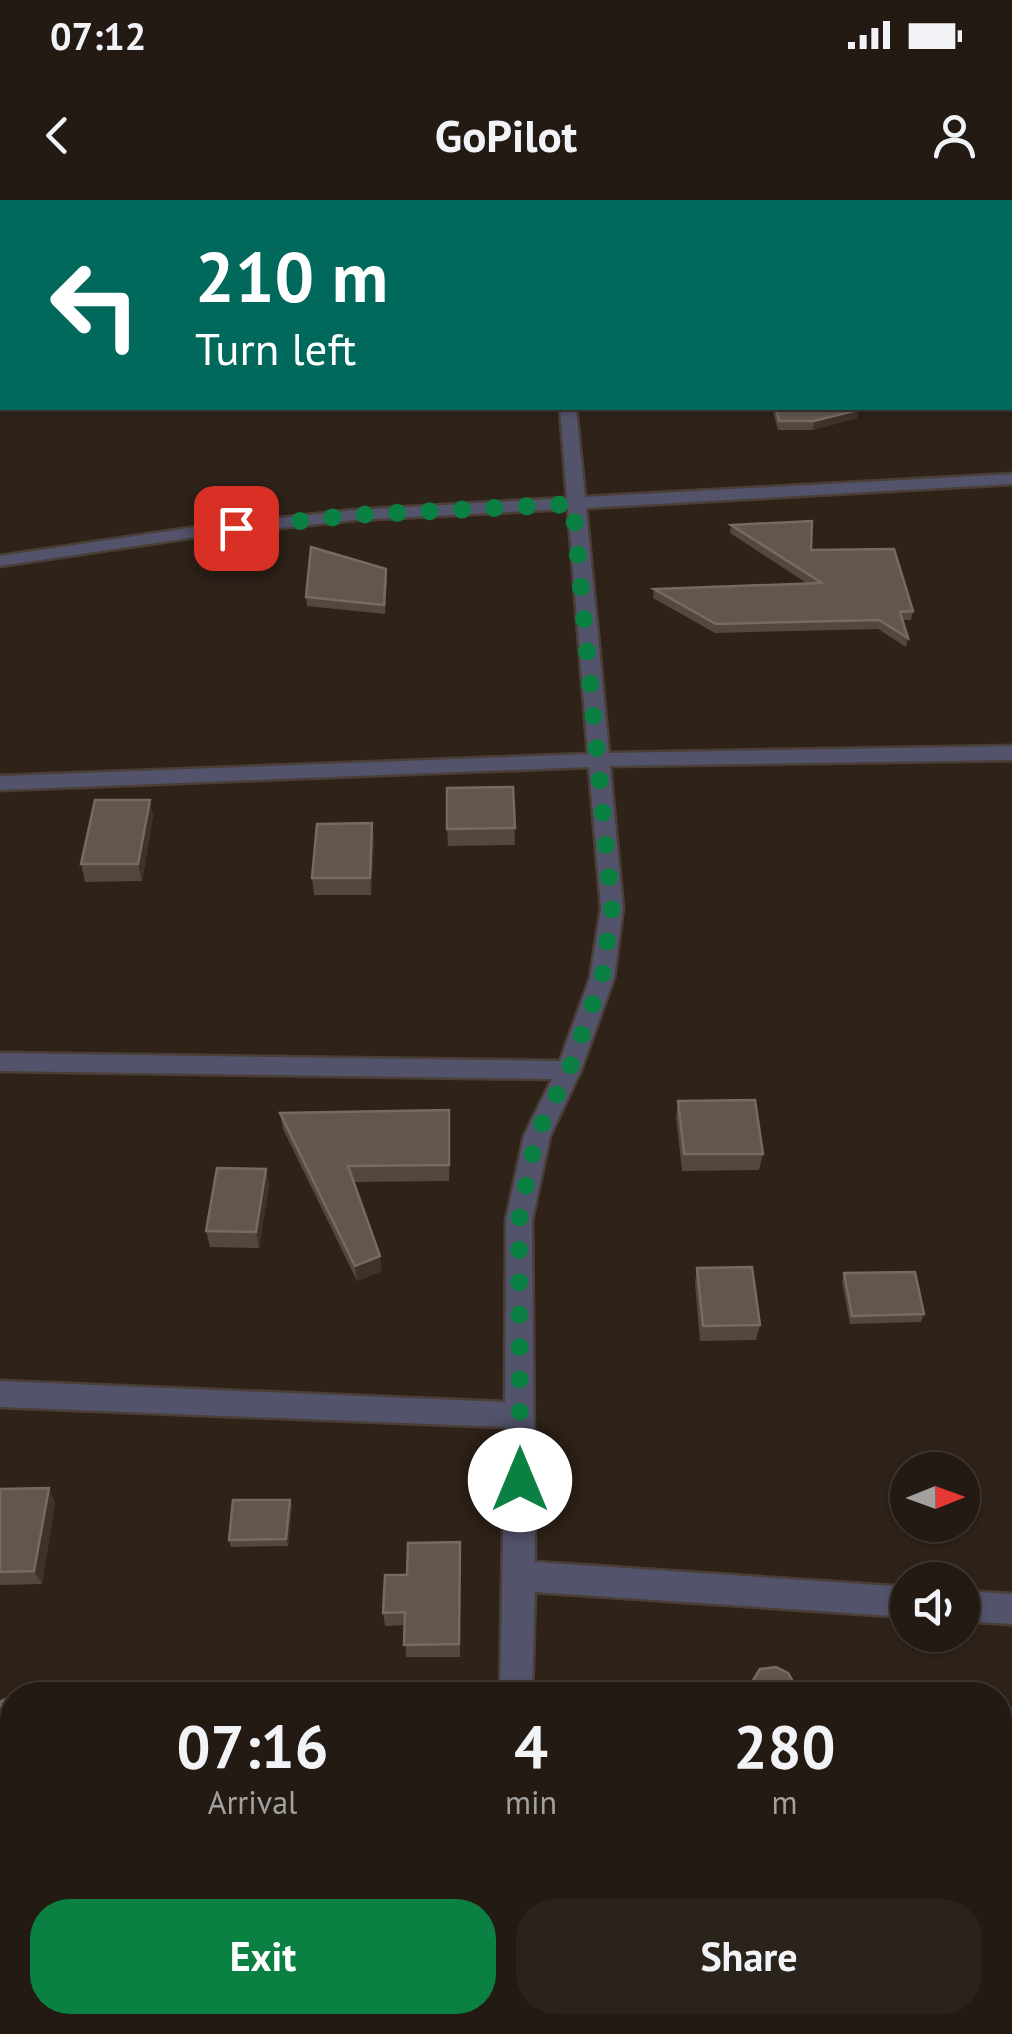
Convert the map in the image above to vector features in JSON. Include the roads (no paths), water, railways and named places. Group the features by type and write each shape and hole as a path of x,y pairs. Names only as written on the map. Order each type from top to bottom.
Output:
{"street":[{"path":"516,1682 519,1220 536,1136 569,1070 602,978 612,908 573,504 568,410"},
{"path":"0,560 196,532 355,515 1012,479"},
{"path":"0,783 598,760 1012,753"},
{"path":"0,1062 569,1070"},
{"path":"0,1394 519,1415"},
{"path":"520,1576 890,1601"},
{"path":"980,1607 1012,1609"}]}
